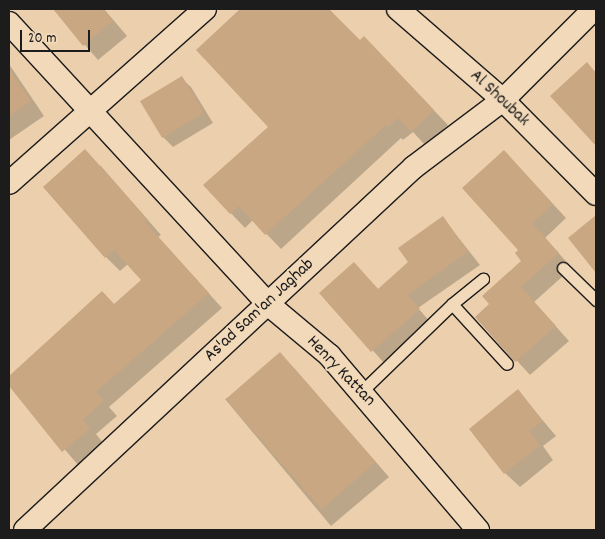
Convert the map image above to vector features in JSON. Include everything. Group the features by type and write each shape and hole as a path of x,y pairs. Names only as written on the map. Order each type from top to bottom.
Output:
{"street":[{"path":"9,183 89,114 205,9"},
{"name":"Al Shoubak","path":"398,9 502,100 596,194"},
{"name":"As'ad Sam'an Jaghab","path":"25,530 414,167 502,100 594,9"},
{"name":"Henry Kattan","path":"9,22 89,114 268,304 329,355 478,530"}],"lane":[{"path":"563,268 596,300"},
{"path":"361,392 452,304 484,279"},
{"path":"452,304 507,364"}],"building":[{"path":"53,9 103,9 113,21 83,46"},
{"path":"240,9 329,9 360,40 364,36 434,110 411,132 398,118 388,127 386,125 265,235 239,206 230,214 203,185 268,127 196,50"},
{"path":"587,62 596,73 596,146 550,96"},
{"path":"9,69 31,101 9,116"},
{"path":"182,76 204,113 162,138 140,101"},
{"path":"85,149 148,220 145,222 209,293 96,392 104,401 83,419 90,429 62,452 9,386 9,376 102,291 114,304 141,280 114,250 105,258 43,187"},
{"path":"504,150 553,204 532,223 559,253 521,287 556,326 515,362 475,317 489,304 482,296 521,261 515,253 518,250 462,188"},
{"path":"596,215 596,273 568,238"},
{"path":"443,216 468,252 407,295 420,309 371,352 319,293 354,262 378,289 408,262 398,248"},
{"path":"280,352 376,462 321,509 226,399"},
{"path":"518,389 543,421 529,431 540,445 504,474 469,429"}]}
